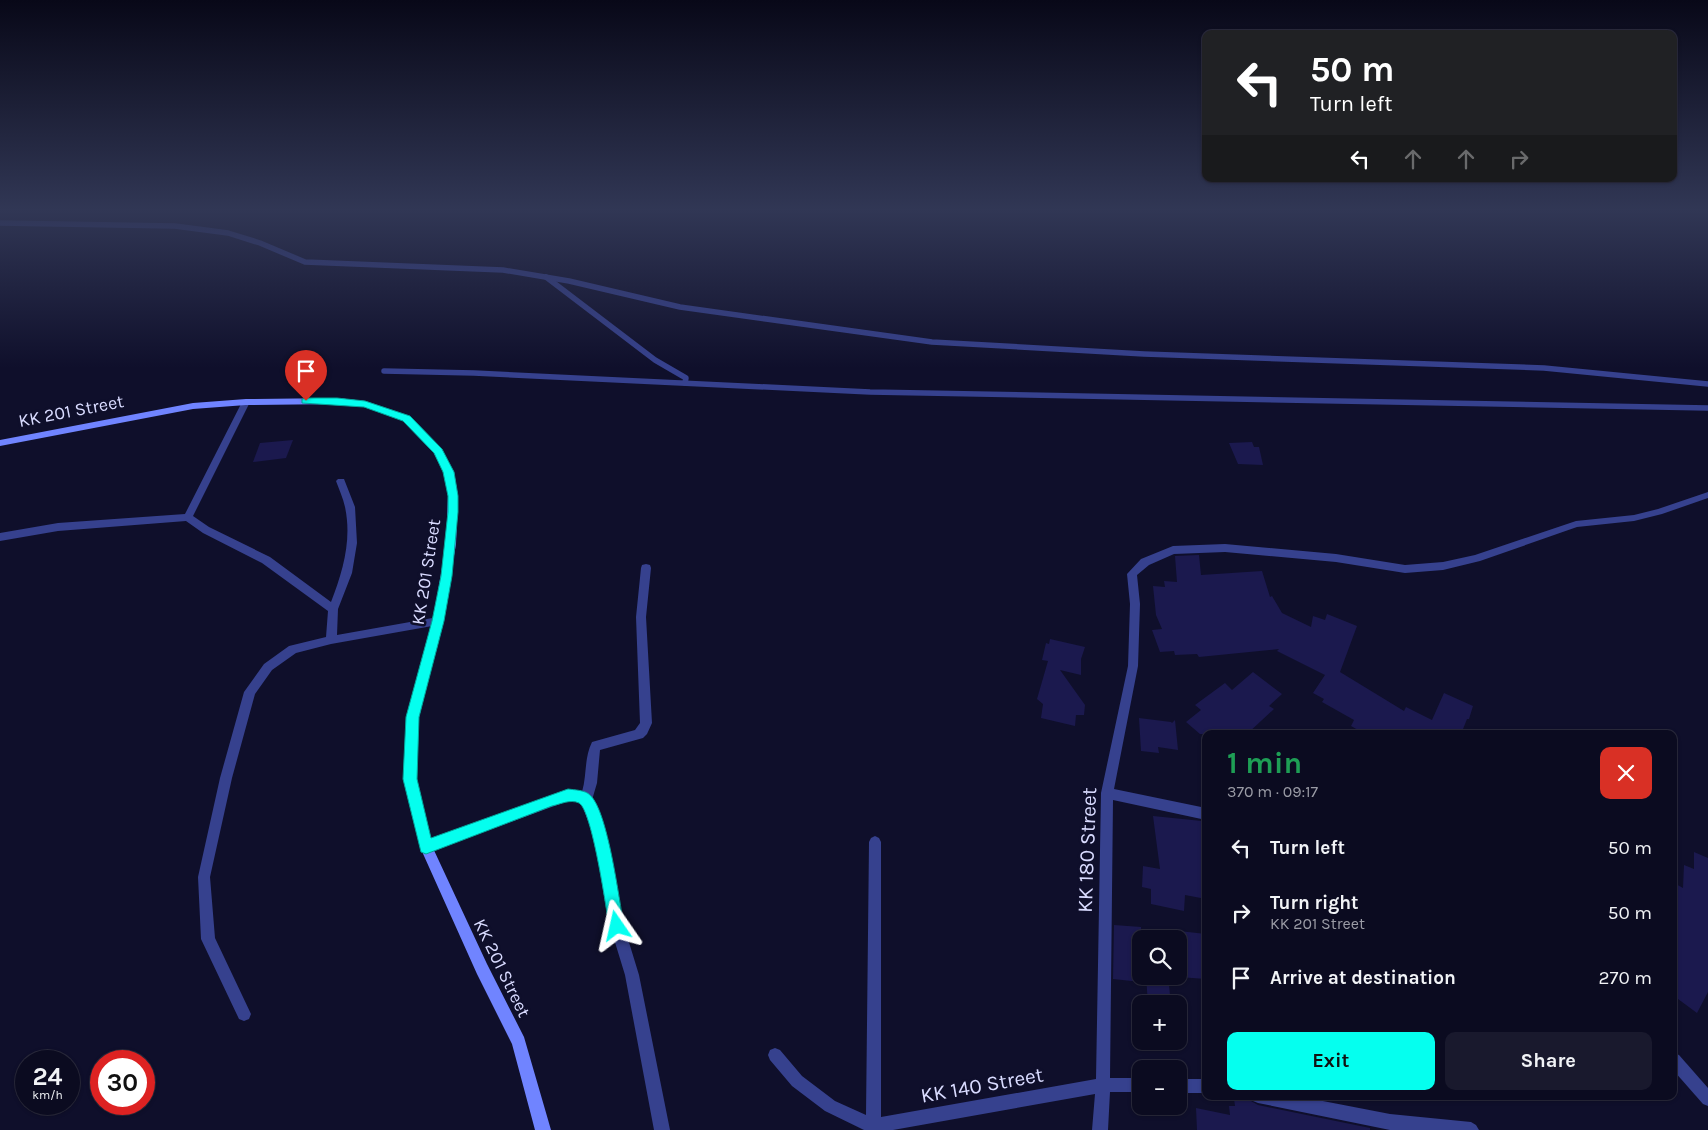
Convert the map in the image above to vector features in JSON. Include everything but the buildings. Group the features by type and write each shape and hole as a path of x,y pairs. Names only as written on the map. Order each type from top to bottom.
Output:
{"main road":[{"name":"KK 201 Street","path":"0,443 142,414 193,406 246,402 337,401 365,404 406,418 438,451 449,472 453,496 453,512 448,568 438,621 413,717 410,779 426,847 482,968 519,1042 544,1130"}],"street":[{"path":"188,517 246,402"},
{"path":"330,640 333,609 347,573 352,542 350,507 341,480"},
{"name":"KK 180 Street","path":"1100,1130 1103,1085 1107,793 1132,666 1135,604 1132,574 1145,562 1173,550 1225,548 1336,558 1406,569 1443,566 1476,558 1576,524 1634,518 1659,512 1708,495"},
{"path":"0,536 58,527 188,517 206,530 266,560 333,609"},
{"path":"586,800 591,783 593,752 596,746 639,734 646,722 641,617 646,568"},
{"path":"244,1014 208,939 204,877 226,778 250,692 268,667 293,650 330,640 438,621"},
{"path":"1107,793 1202,813"},
{"path":"426,847 568,795 579,796 586,800 600,838 617,926 632,975 662,1130"},
{"path":"774,1054 797,1081 830,1106 873,1128 875,842"},
{"path":"1677,1063 1708,1099"},
{"name":"KK 140 Street","path":"873,1128 1103,1085 1132,1085"},
{"path":"1187,1086 1202,1086"},
{"path":"1278,1100 1390,1122 1471,1130"}],"lane":[{"path":"313,263 475,268 544,276 680,307 952,344 1144,354 1544,368 1708,384"},
{"path":"544,276 655,360 686,378 685,383"},
{"path":"384,372 474,373 880,392 1708,408"}],"route":[{"path":"306,401 337,401 365,404 406,418 438,451 449,472 453,496 451,544 438,621 413,717 410,779 426,847 552,800 568,795 579,796 586,800 592,812 600,838 617,926"}]}
